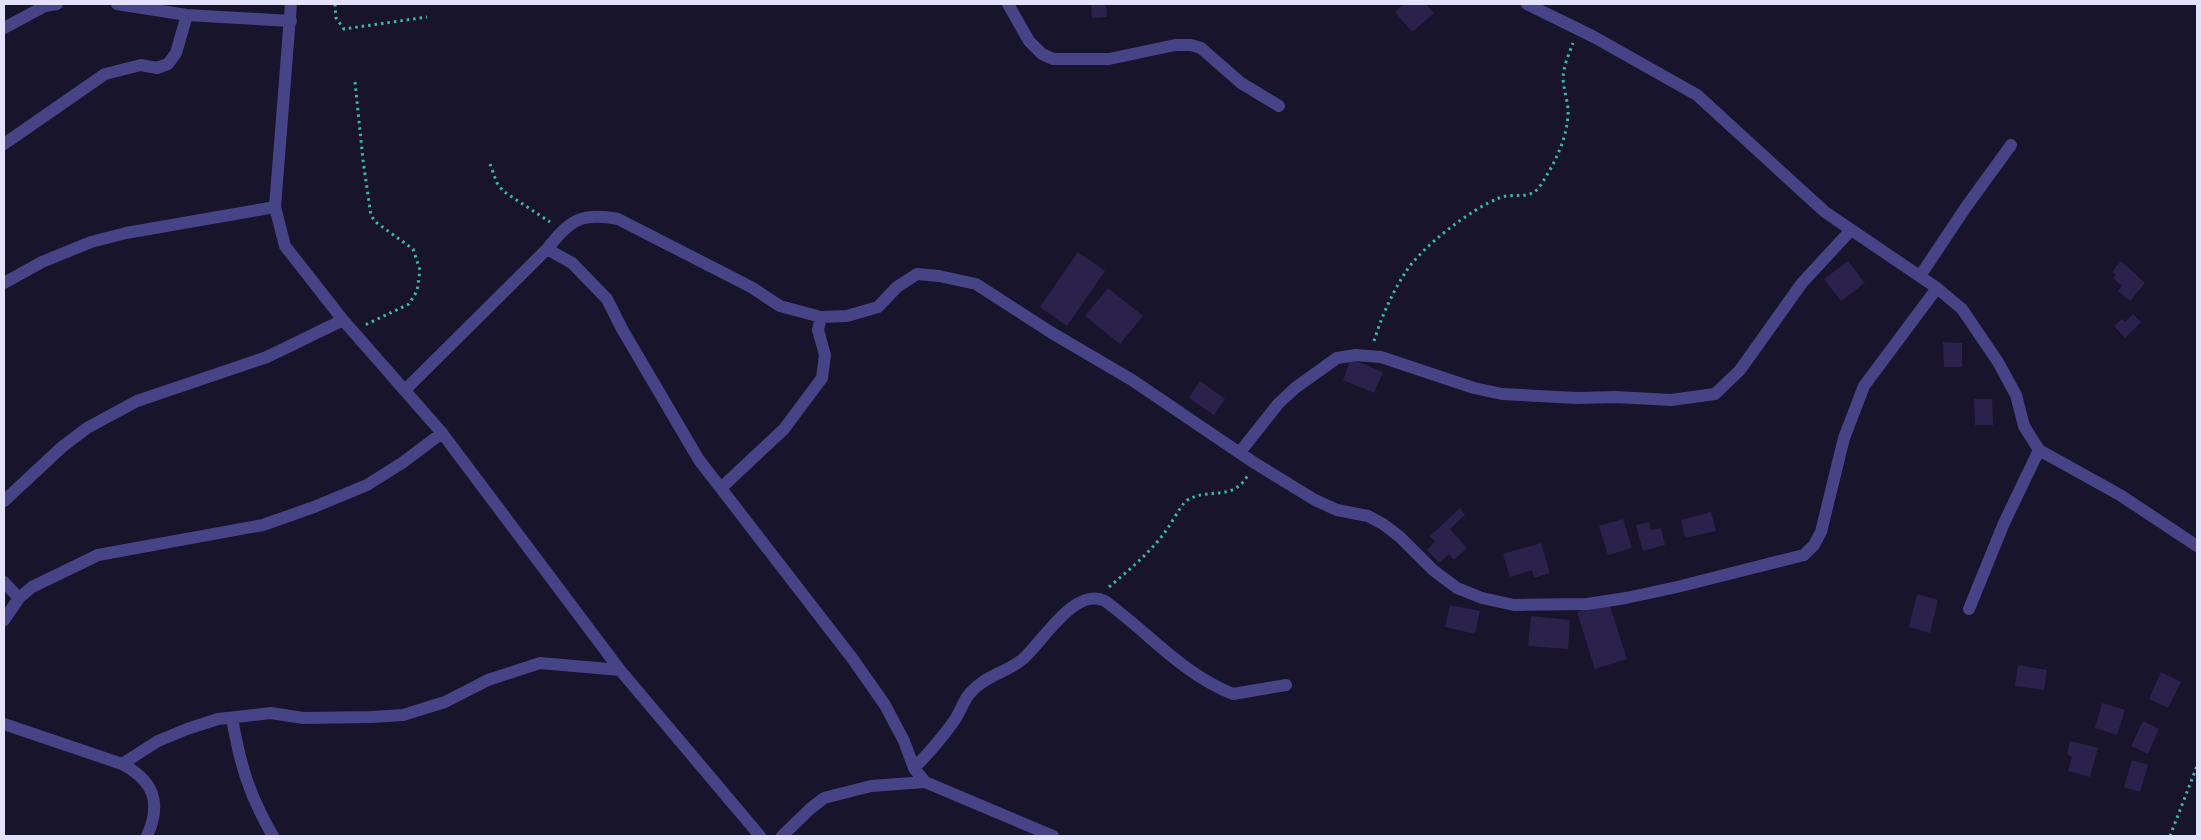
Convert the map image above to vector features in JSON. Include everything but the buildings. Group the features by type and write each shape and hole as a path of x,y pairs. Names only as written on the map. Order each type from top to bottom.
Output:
{"street":[{"path":"4,28 45,6 57,4"},
{"path":"117,4 187,15 291,21"},
{"path":"291,4 275,207 285,246 343,320 442,433 620,670 760,836"},
{"path":"1008,4 1029,41 1042,54 1053,59 1109,59 1176,45 1191,45 1201,48 1241,83 1279,106"},
{"path":"1527,4 1577,29 1697,95 1825,212 1937,288 1962,309 1998,362 2016,395 2024,426 2039,450 2120,495 2197,546"},
{"path":"4,144 105,74 141,64 157,68 168,64 176,53 187,15"},
{"path":"1920,276 1966,207 2011,145"},
{"path":"4,283 42,262 90,242 126,233 275,207"},
{"path":"405,390 547,249 562,230 577,220 596,215 618,219 751,287 780,306 821,317 847,316 878,307 897,287 917,274 939,276 976,284 1052,334 1132,380 1253,462 1315,500 1337,510 1368,516 1383,524 1400,537 1433,570 1457,588 1482,598 1514,604 1587,604 1626,598 1754,567 1792,560 1804,555 1814,545 1821,532 1844,438 1864,386 1937,288"},
{"path":"1240,452 1278,404 1295,388 1337,358 1356,355 1398,362 1474,388 1502,394 1671,400 1715,394 1740,370 1802,283 1851,230"},
{"path":"547,249 572,263 607,299 667,408 699,460 852,658 885,705 904,741 914,768 925,782"},
{"path":"721,488 784,429 822,378 825,355 818,330 821,317"},
{"path":"4,502 62,447 87,428 137,401 267,358 343,320"},
{"path":"4,620 19,598 32,587 98,556 263,525 314,507 367,485 402,463 442,433"},
{"path":"1969,609 2004,523 2039,450"},
{"path":"4,582 19,598"},
{"path":"914,768 929,753 955,720 967,697 985,679 1022,660 1057,621 1088,598 1097,597 1124,615 1186,669 1210,684 1233,694 1286,685"},
{"path":"122,764 158,741 218,719 271,713 303,718 371,717 403,714 445,702 488,680 540,663 620,670"},
{"path":"232,718 240,760 248,788 273,836"},
{"path":"4,724 122,764 137,772 148,785 156,805 152,825 147,836"},
{"path":"782,836 824,798 871,786 925,782 1052,836"}],"path":[{"path":"335,4 336,18 344,29 427,17"},
{"path":"1370,356 1377,329 1406,271 1423,252 1468,215 1487,203 1502,197 1529,196 1539,188 1566,135 1568,109 1563,78 1577,29"},
{"path":"352,330 409,304 417,290 420,270 413,249 377,223 371,216 362,160 355,82"},
{"path":"490,164 497,183 503,191 562,230"},
{"path":"1097,597 1132,568 1161,538 1185,502 1206,495 1235,490 1242,484 1253,462"},
{"path":"2170,836 2197,766"}]}
